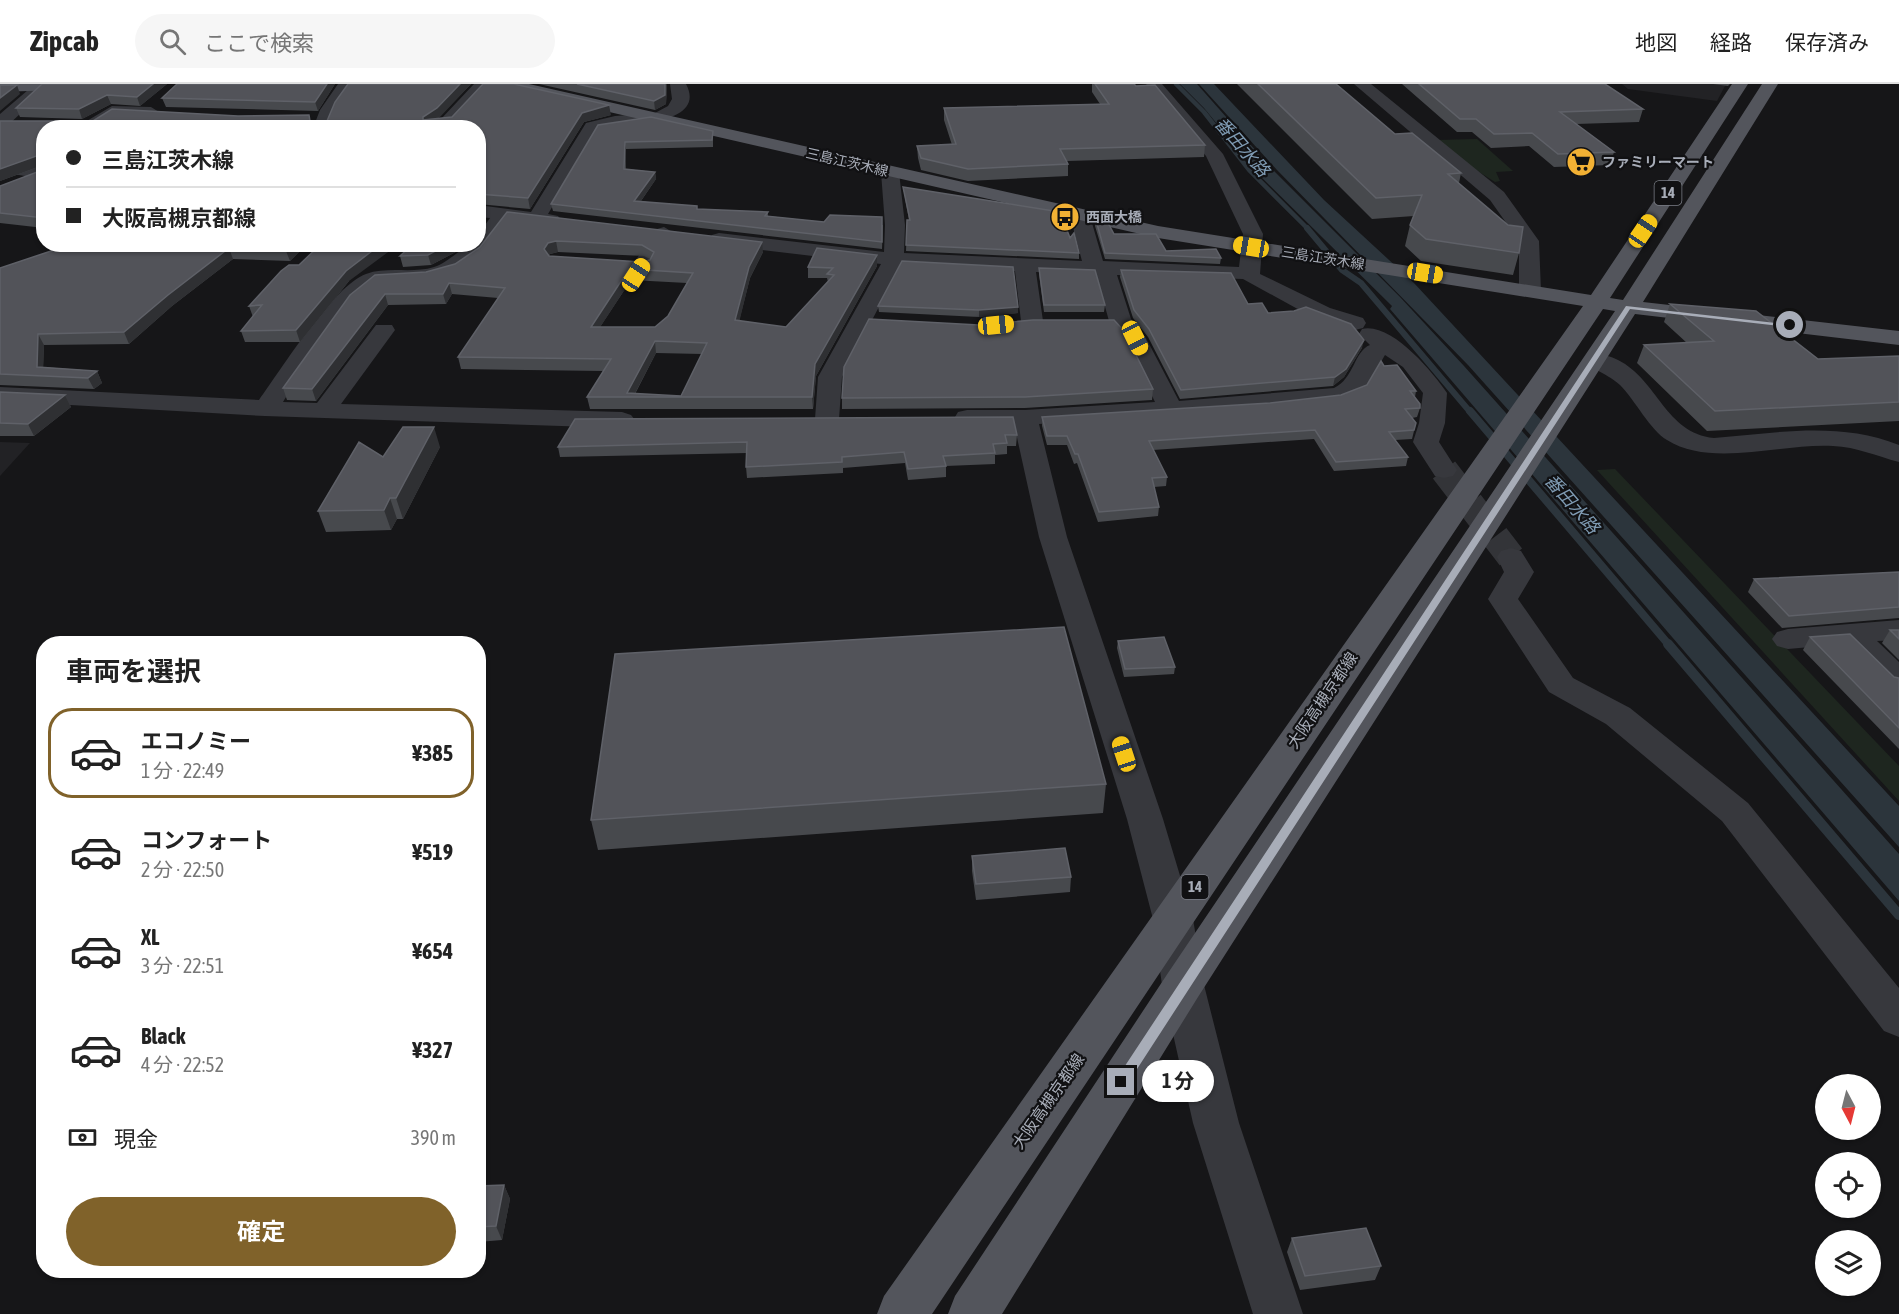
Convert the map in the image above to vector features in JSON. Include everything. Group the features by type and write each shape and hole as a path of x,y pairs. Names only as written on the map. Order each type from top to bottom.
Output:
{"main road":[{"path":"0,87 84,84"},
{"name":"三島江茨木線","path":"509,84 1080,216 1275,251 1628,307 1899,338"},
{"name":"大阪高槻京都線","path":"902,1314 1596,301 1740,84"},
{"name":"14","path":"973,1314 1183,985 1595,360 1770,84"}],"street":[{"path":"315,120 328,110 346,84"},
{"path":"449,120 483,84"},
{"path":"537,217 592,127 614,121 660,118 674,108 680,100 682,90 678,84"},
{"path":"1154,84 1214,154 1253,234 1254,242 1251,247 1249,273 1253,278 1322,313 1355,323"},
{"path":"1362,84 1497,196 1529,241 1530,291"},
{"path":"0,124 43,85"},
{"path":"96,120 112,111 147,111 164,106"},
{"path":"0,124 21,124"},
{"path":"0,167 36,172"},
{"path":"828,419 830,377 869,321 894,259 895,225 890,172"},
{"path":"10,186 36,175"},
{"path":"486,212 572,223"},
{"path":"486,240 491,236 502,213"},
{"path":"1080,216 1099,267 1108,321 1135,338 1170,408"},
{"path":"641,231 894,259 1249,273"},
{"path":"629,286 663,233"},
{"path":"1275,251 1271,264 1277,275 1355,323 1411,362 1435,393 1432,423 1426,442 1444,471"},
{"path":"265,408 331,320 367,281 391,276 429,276 455,268 473,252"},
{"path":"373,279 399,258"},
{"path":"622,263 644,264"},
{"path":"1025,264 1032,322"},
{"path":"323,411 384,330"},
{"path":"944,418 1025,417 1268,403 1339,395 1354,388 1374,351 1388,346"},
{"path":"1595,360 1610,365 1628,379 1674,434 1694,444 1714,446 1848,438 1894,450"},
{"path":"0,394 323,411 645,420"},
{"path":"1025,417 1053,537 1144,819 1173,919 1183,985 1216,1123 1278,1314"},
{"path":"1511,557 1519,572 1503,599 1561,685 1618,716 1735,812 1899,1018"},
{"path":"1788,639 1899,630"},
{"path":"1852,634 1899,681"}],"shaded area":[{"path":"1622,84 1726,84 1717,101 1628,89"},
{"path":"1477,139 1513,171 1496,172 1500,181 1495,182 1468,165 1436,140"},
{"path":"0,442 30,443 0,476"},
{"path":"1615,469 1899,766 1899,801 1597,470"}],"water":[{"name":"番田水路","path":"1180,84 1197,84 1272,169 1400,297 1899,854 1899,901 1390,309 1392,306 1257,173 1204,108"},
{"path":"1199,84 1214,84 1324,200 1414,283 1899,806 1899,847 1468,365 1277,170"}],"building":[{"path":"42,84 153,84 137,97 107,95 79,109 16,108"},
{"path":"177,84 327,84 315,102 162,98"},
{"path":"348,84 460,84 437,108 423,117 423,120 327,120 335,102"},
{"path":"483,84 514,84 609,105 582,113 528,198 486,195 486,120 423,120 452,117"},
{"path":"577,84 665,84 665,95 654,101"},
{"path":"1095,84 1155,85 1205,145 1060,149 1068,164 968,169 921,158 917,146 956,144 944,108 1109,104"},
{"path":"1258,84 1336,84 1395,134 1412,133 1461,173 1448,174 1508,225 1523,227 1519,253 1426,239 1410,225 1422,195 1376,198"},
{"path":"1419,84 1605,84 1643,109 1560,112 1614,152 1558,154 1532,133 1494,134 1476,119 1460,119"},
{"path":"0,85 17,85 0,98"},
{"path":"112,109 238,116 309,115 310,120 95,120"},
{"path":"651,117 713,131 712,140 625,142 624,169 655,172 634,201 697,206 697,209 768,212 765,216 824,222 830,215 882,217 882,242 551,204 598,125"},
{"path":"0,121 36,121 36,156 0,169"},
{"path":"36,172 36,217 0,213 0,186"},
{"path":"903,187 1060,212 1070,238 1074,233 1079,253 906,245 907,220 910,220"},
{"path":"507,212 762,242 749,267 735,320 786,327 834,275 827,274 833,268 808,267 817,248 877,255 815,364 812,397 587,397 611,359 458,357 505,288 449,283 443,294 385,294 312,389 283,388 350,295 375,275 426,272 455,264 473,252 486,252 486,239","holes":["556,241 642,245 654,252 650,260 642,262 549,256 544,249 548,243","629,269 693,273 668,316 655,327 591,327","655,341 707,343 681,396 627,393"]},
{"path":"1096,220 1108,223 1114,234 1156,234 1166,251 1216,249 1221,258 1105,253"},
{"path":"48,252 224,252 124,332 38,334 37,367 97,371 88,378 0,374 0,268"},
{"path":"313,252 371,252 346,271 296,330 241,331 262,305 249,306 281,271 289,265 299,265"},
{"path":"404,252 433,252 428,255 400,256"},
{"path":"902,261 1013,267 1018,307 979,310 878,306"},
{"path":"1039,268 1095,270 1105,305 1044,305"},
{"path":"1121,270 1231,273 1248,304 1262,303 1268,313 1294,311 1306,307 1351,324 1364,340 1346,369 1335,377 1181,390 1149,329 1134,310"},
{"path":"1670,304 1756,311 1818,359 1899,356 1899,402 1715,411 1644,345 1714,341"},
{"path":"869,319 979,325 1033,320 1114,320 1124,331 1153,389 1025,397 842,398 844,367"},
{"path":"1381,361 1384,366 1397,365 1416,391 1410,391 1420,404 1420,408 1405,409 1416,423 1414,430 1389,432 1408,457 1336,462 1315,430 1149,441 1167,477 1152,478 1159,507 1099,512 1078,454 1075,454 1067,436 1047,436 1042,417 1270,403 1341,395 1367,385"},
{"path":"0,392 65,395 28,424 0,423"},
{"path":"1013,417 1017,435 1005,435 1007,443 993,444 995,453 943,456 946,466 908,469 904,452 842,457 842,462 746,467 747,442 558,447 575,419"},
{"path":"403,427 434,427 396,498 390,498 384,510 318,511 359,442 383,457"},
{"path":"1899,572 1899,607 1789,616 1754,579"},
{"path":"1064,627 1106,784 591,820 615,654"},
{"path":"1890,630 1899,630 1899,639"},
{"path":"1850,634 1894,677 1899,678 1899,728 1810,637"},
{"path":"1164,637 1175,667 1125,669 1118,641"},
{"path":"1065,848 1071,877 976,884 972,856"},
{"path":"504,1185 496,1226 486,1227 486,1186"},
{"path":"1366,1228 1381,1266 1305,1276 1292,1238"}],"waterway":[{"name":"番田水路","path":"1176,84 1204,112 1250,171 1307,228"},
{"path":"1307,228 1342,270 1361,283 1471,413"},
{"name":"番田水路","path":"1470,411 1669,645"},
{"path":"1668,644 1899,915"}],"tunnel":[{"path":"1444,470 1511,557"}],"place":[{"name":"ファミリーマート","path":"1581,162"},
{"name":"西面大橋","path":"1065,217"}],"route":[{"path":"1121,1082 1628,307 1790,325"}]}
